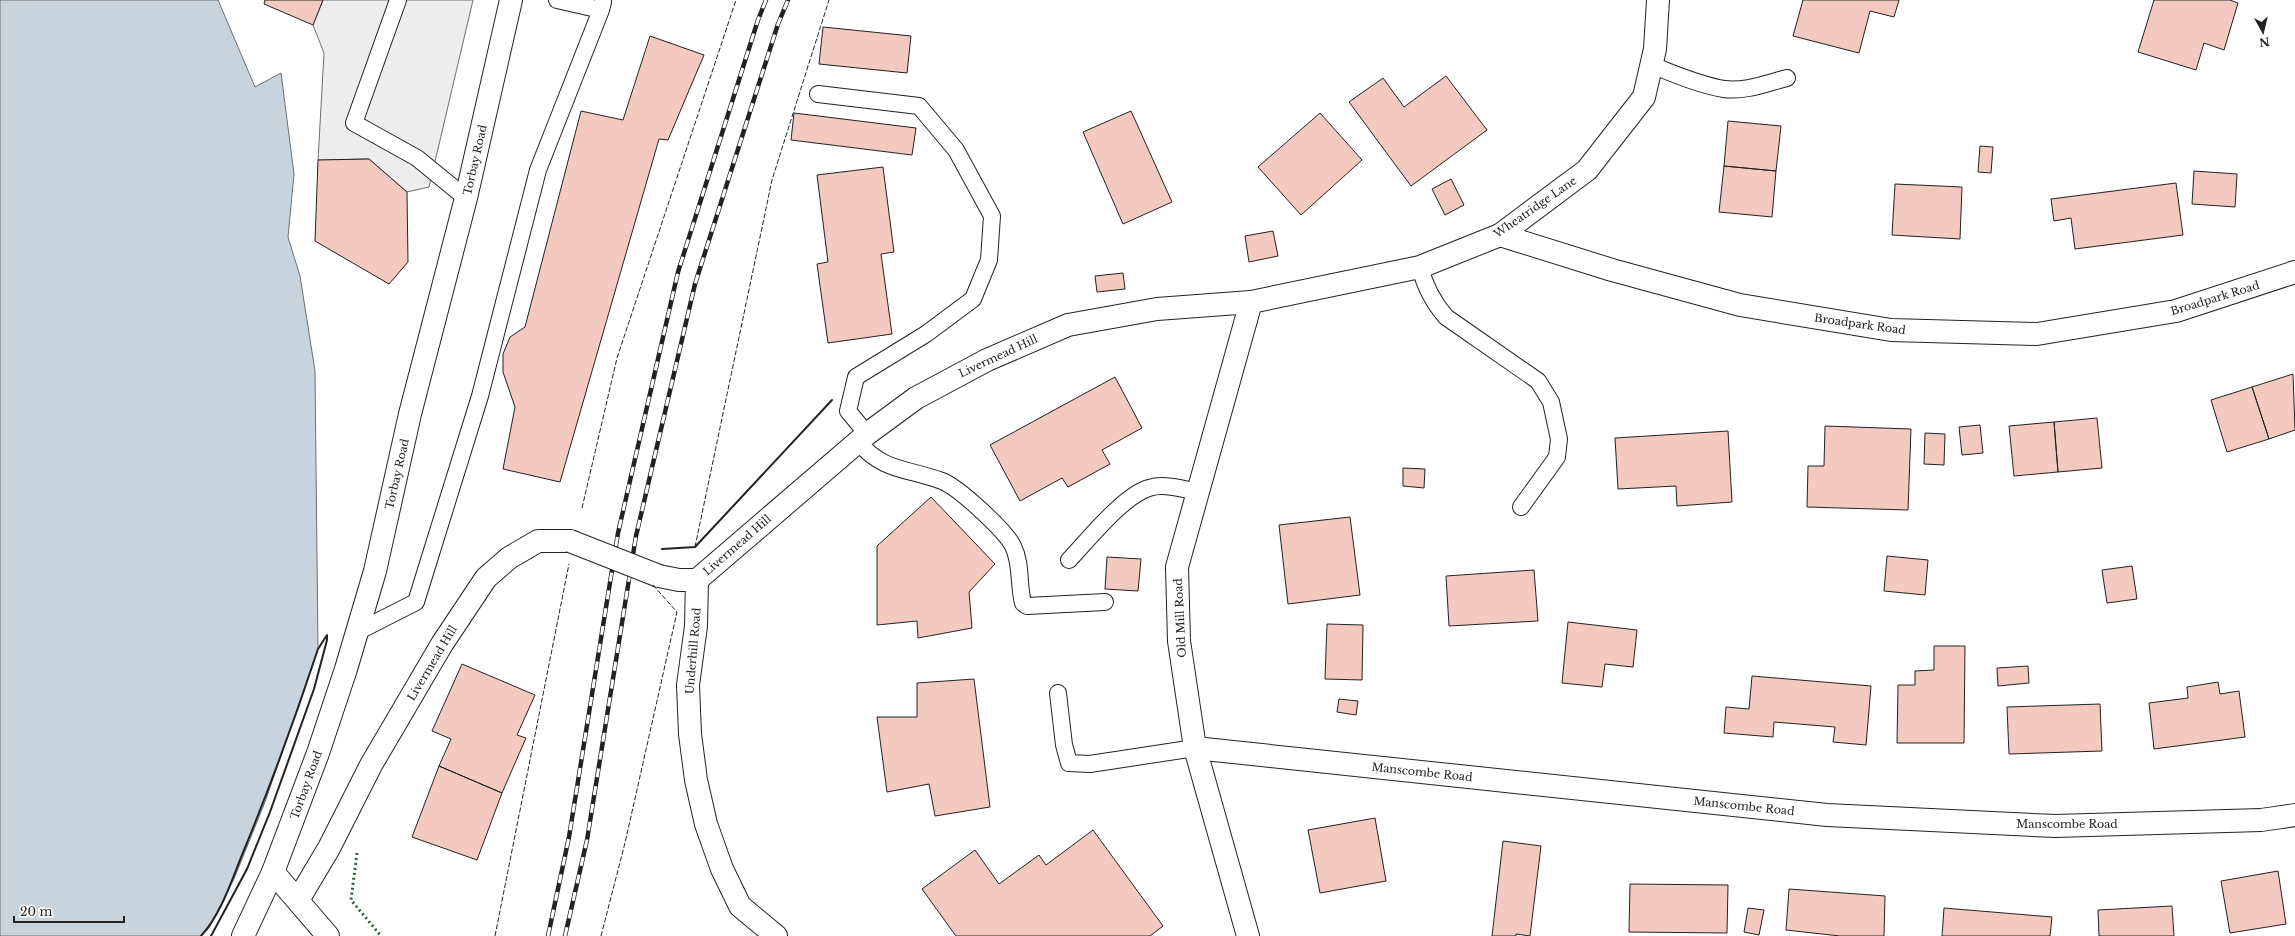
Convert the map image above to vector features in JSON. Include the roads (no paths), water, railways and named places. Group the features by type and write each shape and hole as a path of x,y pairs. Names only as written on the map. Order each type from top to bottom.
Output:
{"street":[{"name":"Torbay Road","path":"243,936 274,872 318,753 375,571 410,414 466,198 511,0"},
{"name":"Wheatridge Lane","path":"1251,302 1420,267 1500,235 1587,170 1644,97 1655,49 1658,0"},
{"name":"Broadpark Road","path":"1500,235 1612,270 1740,305 1891,330 2037,334 2176,311 2295,272"},
{"name":"Livermead Hill","path":"298,900 330,848 371,765 442,644 486,578 509,558 538,541 570,541 659,576 678,580 697,580 862,438 916,398 987,360 1068,325 1157,309 1251,302"},
{"name":"Old Mill Road","path":"1248,936 1195,748 1179,641 1177,567 1251,302"},
{"name":"Underhill Road","path":"697,580 696,626 688,685 690,734 696,780 706,824 722,869 740,906 776,936"},
{"name":"Manscombe Road","path":"1195,748 1827,815 2055,826 2261,820 2295,815"},
{"path":"274,872 328,936"}],"lane":[{"path":"398,0 354,123 417,158 466,198"},
{"path":"357,632 416,602 480,396 538,170 602,5 557,0"},
{"path":"1651,65 1694,81 1725,89 1750,88 1787,78"},
{"path":"818,94 919,106 956,150 992,216 989,260 974,299 926,334 856,377 848,411 868,453 880,462 941,480 953,486 1007,535 1017,558 1023,603 1027,606 1105,602"},
{"path":"1420,267 1424,284 1435,305 1446,317 1538,381 1551,402 1559,439 1557,457 1521,507"},
{"path":"1069,560 1130,498 1149,488 1164,486 1198,492"},
{"path":"1058,693 1064,744 1069,763 1090,764 1195,748"}],"railway":[{"path":"548,936 569,837 618,533 678,272 758,20 766,0"},
{"path":"565,936 587,840 636,536 695,284 778,24 788,0"}]}
